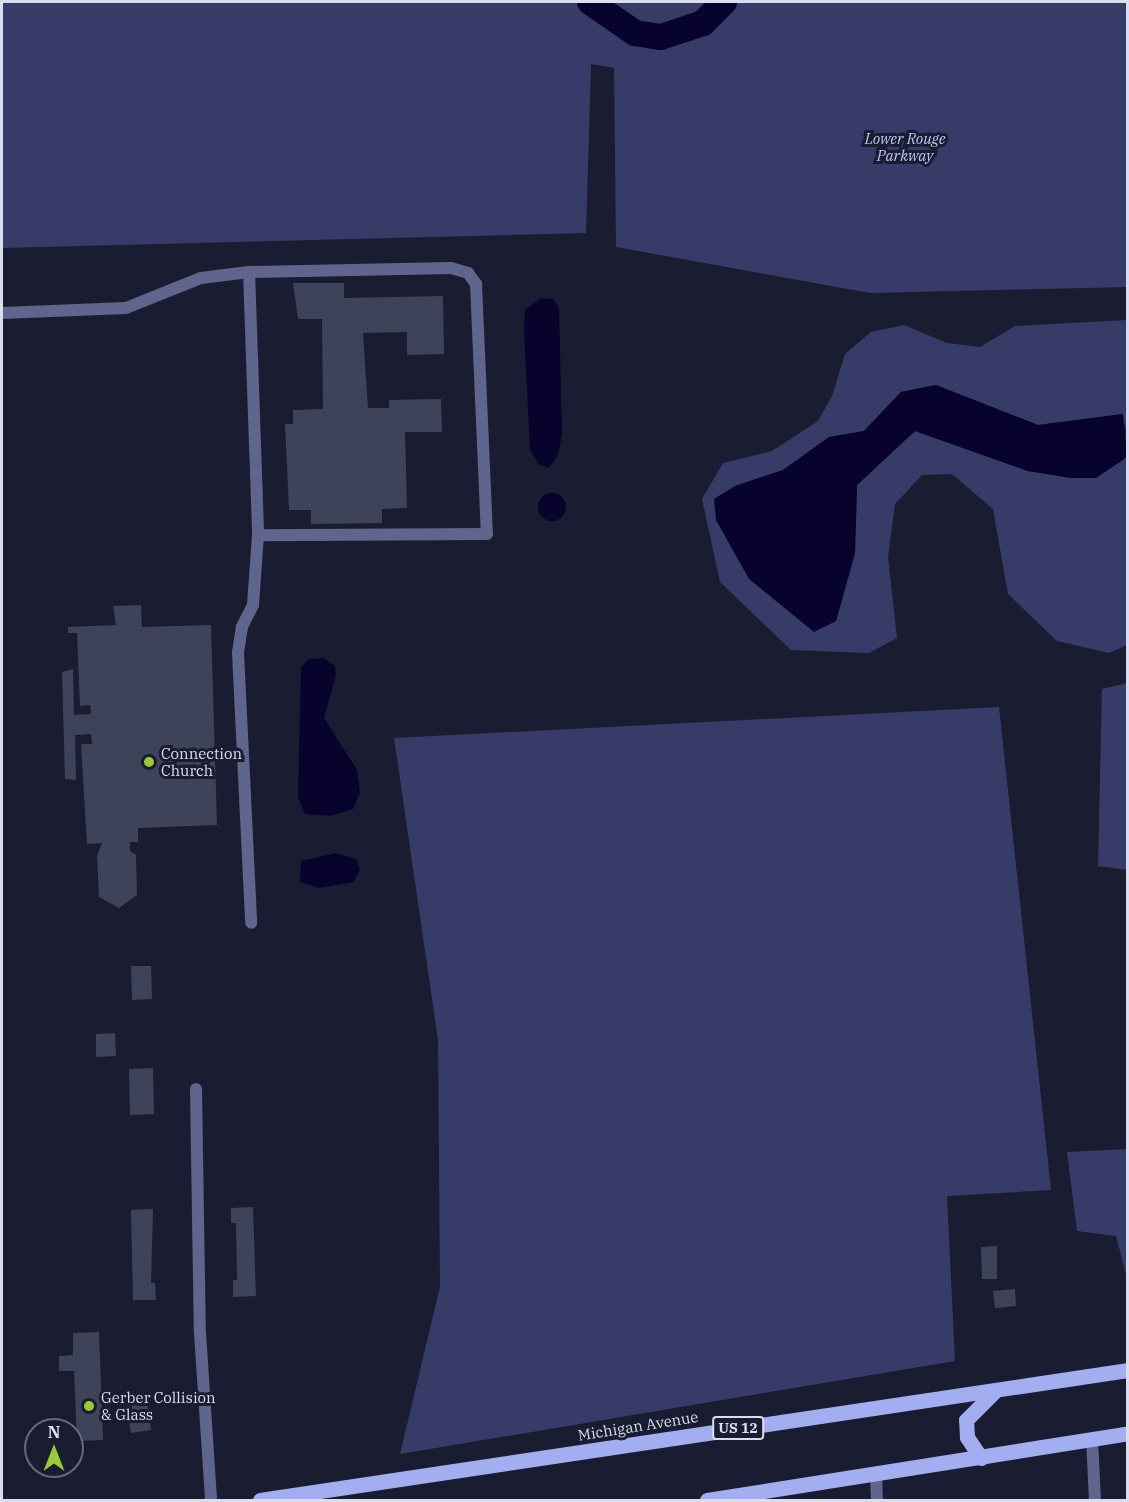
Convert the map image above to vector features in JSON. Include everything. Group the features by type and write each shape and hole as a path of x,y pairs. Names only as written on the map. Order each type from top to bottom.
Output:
{"main road":[{"name":"Michigan Avenue","path":"260,1500 302,1497 1128,1370"},
{"path":"981,1458 967,1437 966,1420 996,1390"},
{"path":"707,1500 1128,1434"}],"street":[{"path":"2,313 126,308 201,278 249,272 451,268 468,273 480,295 487,534 258,536"},
{"path":"249,272 258,536 253,605 242,627 238,653 251,923"},
{"path":"196,1089 200,1333 211,1500"},
{"path":"1092,1439 1095,1500"},
{"path":"876,1474 877,1500"}],"green space":[{"name":"Lower Rouge Parkway","path":"2,2 1127,2 1127,287 870,293 616,247 614,68 591,64 586,233 2,248"},
{"path":"1127,320 1127,434 1122,414 1038,425 936,385 901,392 864,431 829,437 783,470 735,486 716,520 727,538 814,631 836,621 855,553 857,485 915,431 1028,471 1096,478 1127,457 1127,645 1109,653 1057,641 1008,594 993,509 952,474 922,475 895,504 888,557 897,638 869,653 791,650 720,582 702,499 723,463 772,451 818,421 832,396 845,354 871,332 904,325 947,343 980,347 1015,326"},
{"path":"1128,683 1127,870 1098,866 1102,689"},
{"path":"999,707 1051,1190 947,1196 955,1361 400,1454 440,1287 438,1040 394,738"},
{"path":"1128,1149 1127,1278 1116,1236 1077,1231 1067,1152"}],"shaded area":[{"path":"541,298 553,299 559,307 562,434 558,455 549,468 538,464 530,450 524,329 525,310"},
{"path":"936,385 1038,425 1123,414 1127,457 1096,478 1070,478 1028,471 915,431 857,485 855,553 836,621 814,632 749,579 716,520 714,499 735,486 783,470 829,437 864,431 901,392"},
{"path":"552,493 562,497 566,507 562,517 552,521 542,517 538,507 542,497"},
{"path":"323,658 335,666 336,675 324,718 357,770 360,793 353,809 330,816 305,814 298,797 301,667 309,659"},
{"path":"336,853 356,859 360,869 354,882 319,888 300,882 301,861"}],"building":[{"path":"293,283 344,283 344,298 443,296 444,354 407,355 407,332 363,333 368,408 389,408 389,400 441,399 442,432 405,432 407,508 382,509 382,523 311,524 311,510 289,510 285,424 293,424 293,410 323,409 322,319 298,319"},
{"name":"Connection Church","path":"141,605 142,627 211,625 217,825 138,828 138,842 130,842 130,851 136,855 137,895 119,908 99,897 97,856 102,843 87,844 81,744 92,744 91,734 75,735 76,780 65,779 62,672 73,669 74,715 91,714 90,705 80,706 77,633 68,633 68,627 116,625 113,606"},
{"path":"131,966 151,966 152,999 132,1000"},
{"path":"115,1033 116,1056 96,1057 96,1034"},
{"path":"153,1068 154,1114 130,1115 129,1069"},
{"path":"253,1207 256,1296 233,1297 233,1280 237,1280 236,1223 231,1223 231,1208"},
{"path":"153,1209 151,1283 155,1283 156,1300 133,1300 131,1210"},
{"path":"997,1246 997,1279 982,1279 981,1247"},
{"path":"1015,1289 1016,1306 995,1308 993,1291"},
{"name":"Gerber Collision & Glass","path":"99,1332 103,1440 84,1441 84,1418 76,1418 74,1371 59,1371 59,1356 73,1355 73,1333"},
{"path":"147,1403 151,1430 131,1433 127,1406"}],"waterway":[{"path":"590,2 635,33 661,37 703,23 724,2"}],"place":[{"name":"Connection Church","path":"149,762"},
{"name":"Gerber Collision & Glass","path":"89,1406"}]}
